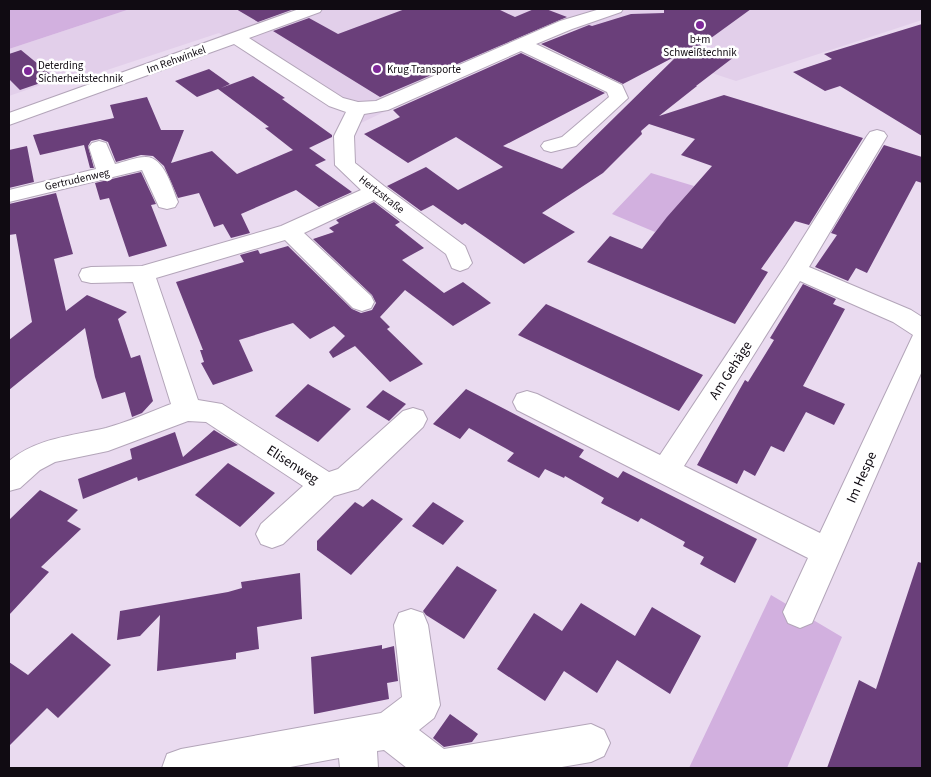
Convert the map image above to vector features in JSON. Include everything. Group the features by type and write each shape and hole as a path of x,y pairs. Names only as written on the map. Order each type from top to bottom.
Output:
{"street":[{"name":"Im Rehwinkel","path":"9,119 314,9"},
{"path":"236,38 336,102 347,108 357,109 381,106 566,25 615,9"},
{"path":"521,44 615,90 619,98 569,142 551,146"},
{"name":"Hertzstraße","path":"357,109 344,136 345,165 376,191 457,251 460,263"},
{"name":"Am Gehäge","path":"666,470 877,136"},
{"path":"98,146 107,172"},
{"name":"Gertrudenweg","path":"9,196 146,163 153,170 167,202"},
{"path":"91,275 143,274 289,231 376,191"},
{"path":"289,231 362,302"},
{"path":"794,270 902,316 922,329"},
{"path":"143,274 188,410"},
{"name":"Im Hespe","path":"800,612 922,342"},
{"path":"528,402 827,552"},
{"name":"Elisenweg","path":"9,479 30,461 46,453 69,446 108,439 188,410 212,412 325,485 348,480 413,419"},
{"path":"272,534 325,485"},
{"path":"368,745 421,706 410,626"},
{"path":"446,768 591,743"},
{"path":"181,768 368,745 437,768"}],"shaded area":[{"path":"9,9 130,9 9,49"},
{"path":"130,9 922,9 922,20 736,81 566,25 361,123 219,33 95,74 61,78 9,96 9,49"},
{"path":"651,173 694,186 655,232 612,214"},
{"path":"771,595 842,637 787,768 689,768"}],"building":[{"path":"236,9 294,9 258,22"},
{"name":"Krug Transporte","path":"405,9 498,9 515,17 534,9 546,9 567,17 380,97 273,31 309,18 338,34"},
{"path":"664,9 751,9 700,46 734,57 659,116 724,95 863,138 809,225 795,221 761,269 768,272 735,324 587,262 610,236 642,249 667,217 712,166 681,155 695,139 649,124 641,131 642,134 603,173 542,213 575,232 524,264 465,223 462,225 433,205 421,211 387,186 426,167 458,190 503,167 456,137 408,163 364,134 400,117 393,110 521,53 605,93 503,146 562,169 678,55 623,84 541,44 589,25 592,26 631,14 664,13"},
{"path":"922,24 922,136 840,86 825,91 793,72 832,59 824,54"},
{"name":"Deterding Sicherheitstechnik","path":"21,50 55,78 20,90 9,79 9,54"},
{"path":"209,69 230,84 221,88 253,76 285,98 282,99 332,135 332,137 309,148 326,160 315,165 352,192 319,207 296,190 241,214 250,233 231,238 223,224 214,227 199,193 178,198 164,166 153,156 141,155 116,162 108,142 100,139 91,141 88,146 94,168 90,168 84,145 40,155 33,135 114,118 110,105 147,97 161,130 184,130 171,163 212,151 237,174 293,150 265,128 269,127 218,89 197,97 175,81"},
{"path":"884,145 922,157 922,183 916,181 867,273 856,268 848,281 815,267 837,235 831,233"},
{"path":"27,146 34,182 9,188 9,150"},
{"path":"141,172 156,204 151,205 167,246 129,257 109,198 100,200 95,183"},
{"path":"56,193 73,254 54,259 66,311 87,295 127,312 118,319 131,358 140,355 153,401 142,413 132,417 125,392 102,399 95,377 85,328 9,390 9,340 32,322 16,234 9,235 9,204"},
{"path":"374,202 400,222 395,225 424,248 402,260 444,293 463,282 491,303 453,326 405,290 380,317 390,327 387,329 423,364 390,382 355,346 333,358 329,352 345,336 334,326 310,339 293,323 239,340 253,371 213,385 201,363 204,362 200,350 203,350 176,282 244,262 240,255 258,250 260,254 288,246 352,309 361,313 372,310 376,303 372,295 313,239 334,232 329,228 339,223 336,220"},
{"path":"803,284 836,299 833,304 845,309 803,386 845,404 834,425 806,412 784,452 771,446 755,476 744,470 737,484 697,465 745,380 748,382 774,340 770,338"},
{"path":"546,304 703,375 679,411 518,335"},
{"path":"308,384 351,409 318,442 275,416"},
{"path":"466,389 584,450 579,457 618,478 623,471 757,539 735,583 700,564 704,557 683,546 685,542 641,518 638,522 601,503 604,498 565,476 564,478 545,469 539,478 507,461 514,453 469,428 460,439 433,424"},
{"path":"383,390 406,404 389,421 366,407"},
{"path":"214,430 238,445 138,481 137,477 83,499 78,479 132,459 130,449 175,432 183,457"},
{"path":"228,463 275,493 240,527 195,495"},
{"path":"40,490 78,510 67,521 81,529 41,567 49,572 9,615 9,520"},
{"path":"372,499 403,519 351,575 317,550 317,541 355,502 363,507"},
{"path":"433,502 464,521 443,545 412,526"},
{"path":"918,562 922,563 922,768 827,768 859,680 876,689"},
{"path":"457,566 497,590 464,639 426,615 423,611"},
{"path":"300,573 302,619 257,627 259,649 236,653 236,659 157,671 160,615 140,636 117,640 120,611 228,592 242,588 241,582"},
{"path":"581,603 635,636 652,607 701,636 670,694 617,660 597,693 564,671 545,701 497,669 534,613 562,631"},
{"path":"72,633 111,665 58,718 47,708 9,746 9,662 28,675"},
{"path":"382,645 382,649 394,646 398,681 387,683 389,699 314,714 311,657"},
{"path":"450,714 478,734 472,742 444,747 433,738"}],"place":[{"name":"b+m Schweißtechnik","path":"700,25"},
{"name":"Krug Transporte","path":"377,69"},
{"name":"Deterding Sicherheitstechnik","path":"28,71"}]}
